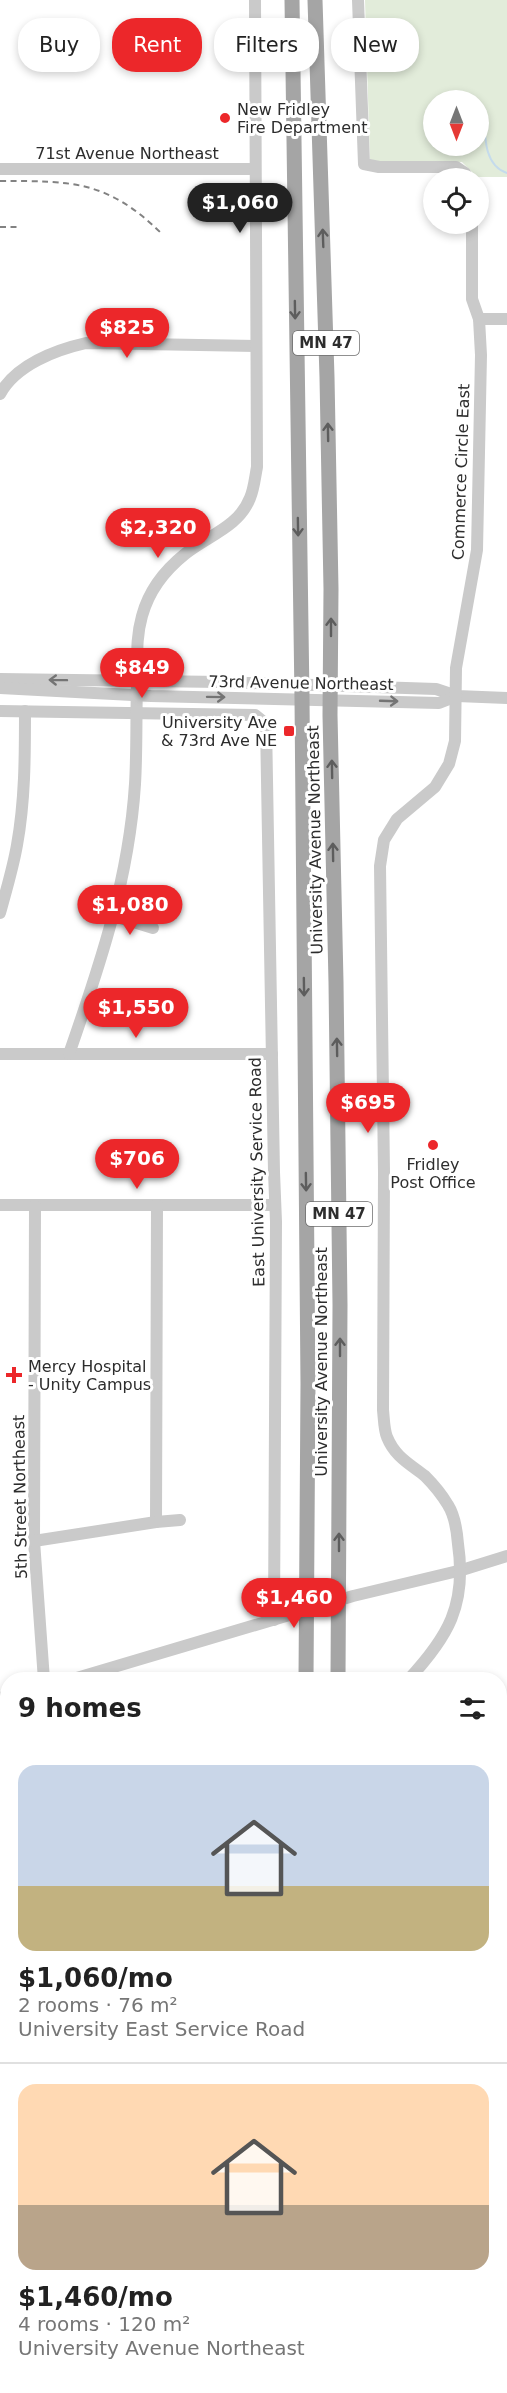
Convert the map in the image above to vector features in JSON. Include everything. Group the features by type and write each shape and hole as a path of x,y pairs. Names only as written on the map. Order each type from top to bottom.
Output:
{"main road":[{"name":"University Avenue Northeast","path":"292,0 308,1384 306,1672"},
{"name":"University Avenue Northeast","path":"315,0 327,377 340,1305 338,1672"}],"street":[{"path":"69,1054 100,967 114,916 131,828 135,783 137,681 135,656 141,617 149,595 163,575 186,553 220,532 239,516 250,499 257,467 255,0"},
{"path":"358,0 364,164 379,167 458,168"},
{"name":"71st Avenue Northeast","path":"0,169 254,170"},
{"name":"Commerce Circle East","path":"415,1672 437,1648 448,1628 455,1607 462,1570 455,1524 449,1506 426,1478 398,1456 387,1436 383,1410 384,1173 380,877 384,840 397,819 435,787 449,764 455,741 456,668 477,550 481,355 479,319 472,299 472,234"},
{"path":"479,319 507,319"},
{"path":"0,394 7,381 44,357 66,347 86,343 256,346"},
{"name":"73rd Avenue Northeast","path":"0,679 137,681 331,693 439,703 457,696 507,698"},
{"name":"73rd Avenue Northeast","path":"0,688 137,696 301,691"},
{"name":"73rd Avenue Northeast","path":"0,711 255,715 266,724"},
{"path":"0,913 17,847 21,816 25,711"},
{"name":"East University Service Road","path":"266,724 276,1222 274,1620"},
{"path":"114,916 153,928"},
{"path":"0,1054 272,1054"},
{"path":"156,1522 157,1204"},
{"path":"0,1205 275,1205"},
{"name":"5th Street Northeast","path":"35,1206 34,1541 43,1672"},
{"path":"34,1541 180,1520"},
{"path":"97,1672 306,1610 462,1570 507,1556"}],"green space":[{"path":"365,0 507,0 507,177 489,177 489,168 468,168 462,162 370,162 367,72 419,72 419,18 366,18"}],"waterway":[{"path":"489,156 499,169 507,173"}],"railway":[{"path":"0,181 68,183 87,187 105,193 123,203 161,233"},
{"path":"0,227 21,227"}],"place":[{"name":"New Fridley Fire Department","path":"225,118"},
{"name":"University Ave & 73rd Ave NE","path":"289,731"},
{"name":"Fridley Post Office","path":"433,1145"},
{"name":"Mercy Hospital - Unity Campus","path":"14,1375"}]}
